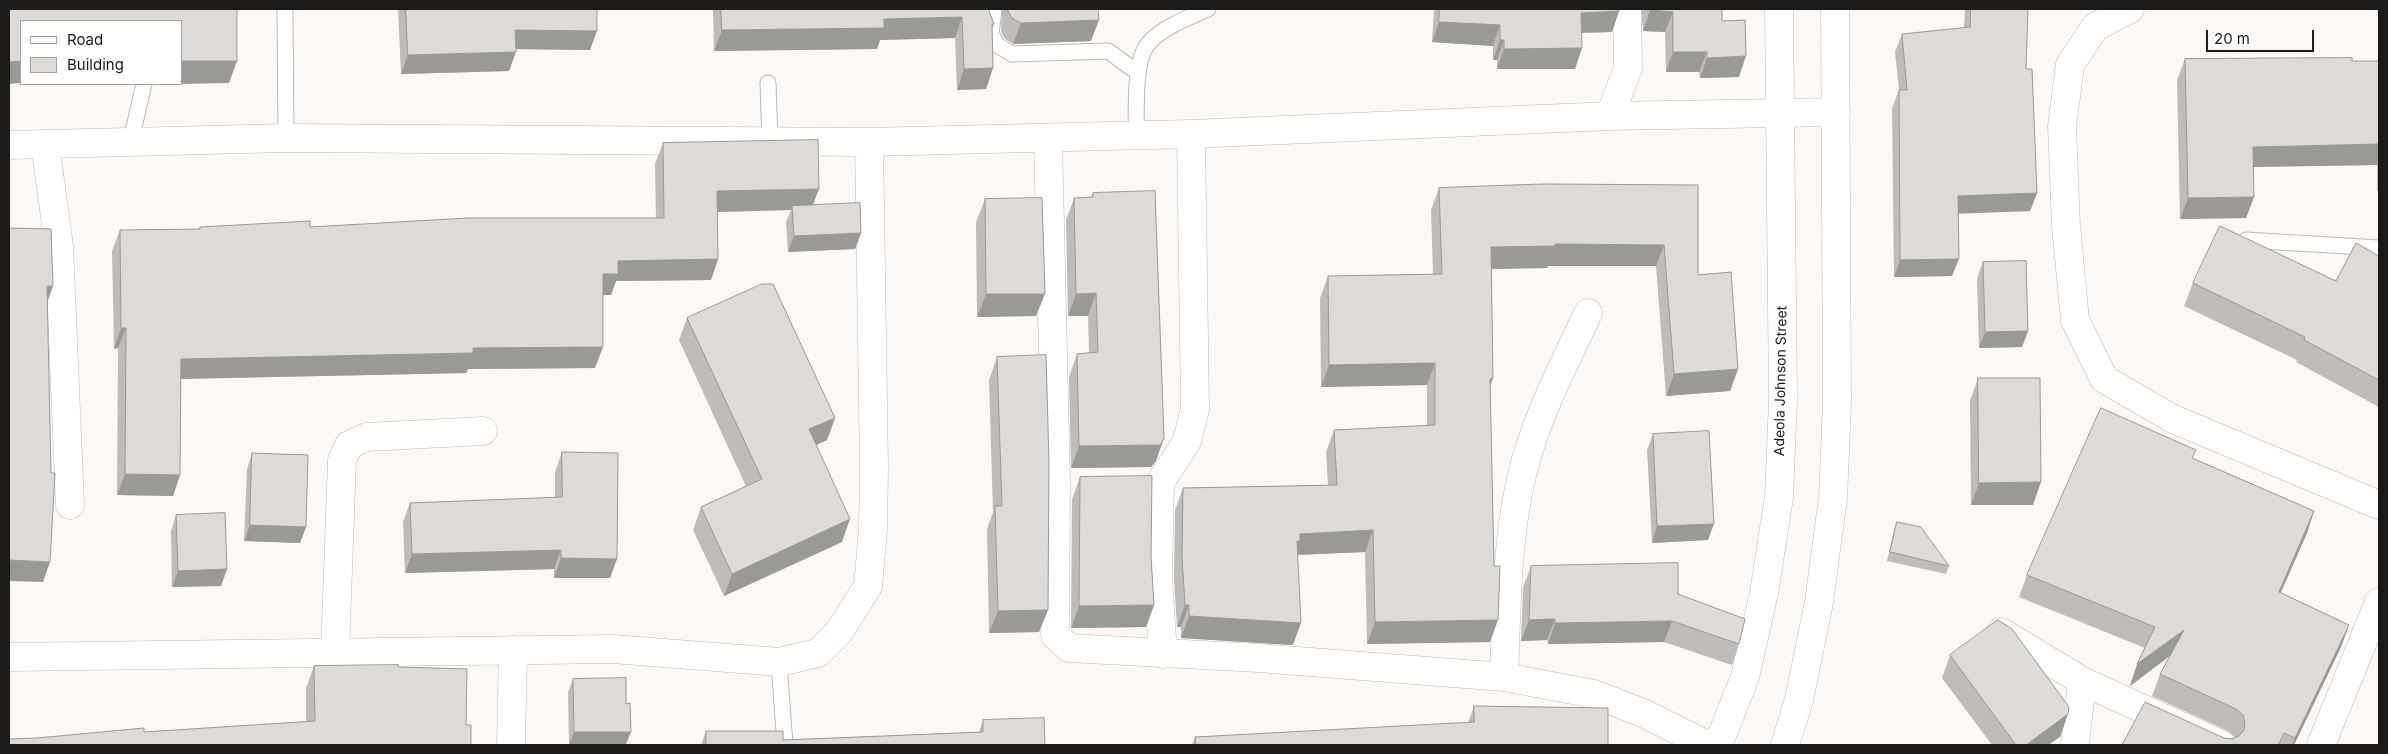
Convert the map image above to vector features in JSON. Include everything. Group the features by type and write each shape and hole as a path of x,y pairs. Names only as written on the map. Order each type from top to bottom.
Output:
{"street":[{"path":"1610,116 1628,68 1627,9"},
{"name":"Adeola Johnson Street","path":"1718,745 1745,677 1764,593 1778,497 1783,401 1780,9"},
{"path":"1785,745 1799,700 1819,602 1833,498 1837,403 1834,9"},
{"path":"2130,9 2095,27 2070,65 2062,126 2066,226 2075,320 2104,380 2173,419 2379,505"},
{"path":"9,144 286,138 869,142 1136,136 1610,116 1836,112"},
{"path":"1163,654 1158,579 1160,483 1187,442 1195,408 1191,134"},
{"path":"1048,138 1056,484 1055,635 1069,648 1268,659 1504,677 1594,694 1643,713 1707,745"},
{"path":"9,657 613,649 779,662 818,653 839,632 868,586 873,529 874,468 869,142"},
{"path":"45,144 59,246 70,505"},
{"path":"1504,677 1509,543 1522,474 1545,405 1588,313"},
{"path":"334,653 342,460 349,445 367,437 483,431"},
{"path":"1132,484 1160,483"},
{"path":"1056,484 1084,484"},
{"path":"2321,745 2379,602"},
{"path":"2001,632 2082,682 2222,745"},
{"path":"511,745 512,650"},
{"path":"2075,745 2082,682"}],"lane":[{"path":"284,9 286,138"},
{"path":"994,9 991,34 997,45 1012,54 1108,51 1137,72"},
{"path":"1136,136 1137,72 1147,45 1168,29 1208,9"},
{"path":"768,83 770,142"},
{"path":"131,140 144,85"},
{"path":"2246,240 2379,248"},
{"path":"779,662 785,745"}],"building":[{"path":"9,9 237,9 237,61 182,61 182,20 20,20 20,61 9,62"},
{"path":"406,9 597,9 597,31 515,30 516,52 408,55"},
{"path":"721,9 990,9 994,24 992,24 993,68 964,69 962,17 884,19 884,28 722,30"},
{"path":"1008,9 1098,9 1099,20 1021,23 1012,18"},
{"path":"1440,9 1619,9 1619,11 1581,13 1582,48 1504,49 1504,40 1500,40 1500,25 1439,22"},
{"path":"1650,9 1722,9 1722,21 1745,20 1746,56 1707,58 1707,52 1673,52 1673,12"},
{"path":"1971,9 2028,9 2026,69 2032,69 2037,193 1958,196 1959,259 1900,260 1899,90 1907,90 1902,34 1970,27"},
{"path":"2352,58 2352,61 2379,61 2379,144 2253,147 2254,197 2188,198 2185,59"},
{"path":"818,140 819,189 717,191 718,259 618,261 618,274 603,274 603,347 473,348 473,353 181,359 180,475 125,474 126,328 121,328 120,230 200,229 200,227 310,221 310,227 468,218 664,218 663,143"},
{"path":"1543,184 1698,185 1698,275 1731,272 1738,369 1674,374 1664,245 1555,244 1555,246 1491,247 1493,378 1490,379 1494,566 1500,566 1498,620 1375,622 1373,530 1300,534 1300,541 1297,541 1301,623 1189,616 1189,605 1185,605 1182,557 1183,488 1337,485 1334,430 1435,425 1435,363 1329,365 1328,276 1442,274 1439,188"},
{"path":"1155,191 1164,438 1160,445 1079,446 1077,354 1098,352 1096,293 1076,294 1074,198 1093,197 1093,193"},
{"path":"1042,198 1045,294 986,294 985,199"},
{"path":"860,203 861,233 794,236 792,206"},
{"path":"2220,226 2336,281 2356,243 2379,256 2379,380 2304,340 2305,337 2193,283"},
{"path":"9,228 51,229 53,286 47,286 51,473 55,473 50,562 9,560"},
{"path":"2026,261 2028,331 1985,332 1983,262"},
{"path":"762,284 773,284 835,418 809,429 850,519 732,574 701,507 762,479 687,318"},
{"path":"1046,355 1049,462 1048,610 998,611 995,506 1002,506 997,357"},
{"path":"1978,378 2040,378 2041,482 1979,483"},
{"path":"2101,408 2196,450 2192,458 2314,511 2279,592 2349,625 2295,738 2284,733 2278,745 2122,745 2145,702 2224,738 2232,739 2239,736 2244,730 2245,722 2243,715 2236,709 2160,674 2184,630 2137,664 2155,627 2027,575"},
{"path":"1709,431 1714,524 1657,526 1653,434"},
{"path":"562,452 618,453 617,559 561,558 561,550 412,554 410,503 562,497"},
{"path":"252,453 308,455 306,527 250,525"},
{"path":"1152,476 1151,556 1154,605 1079,606 1080,477"},
{"path":"225,513 227,569 178,571 176,515"},
{"path":"1897,522 1921,527 1949,566 1890,552"},
{"path":"1678,563 1678,594 1745,619 1739,644 1672,621 1555,623 1555,619 1529,620 1531,566"},
{"path":"1998,620 2012,629 2069,707 2068,714 2026,745 2016,745 1950,655"},
{"path":"398,665 398,667 467,669 466,725 471,725 471,745 9,745 9,739 144,728 144,732 315,721 314,666"},
{"path":"626,678 626,704 630,703 631,732 574,732 573,679"},
{"path":"1474,706 1608,708 1608,745 1196,745 1195,737 1474,722"},
{"path":"1044,718 1045,745 706,745 706,731 783,731 783,740 983,732 983,720"}]}
